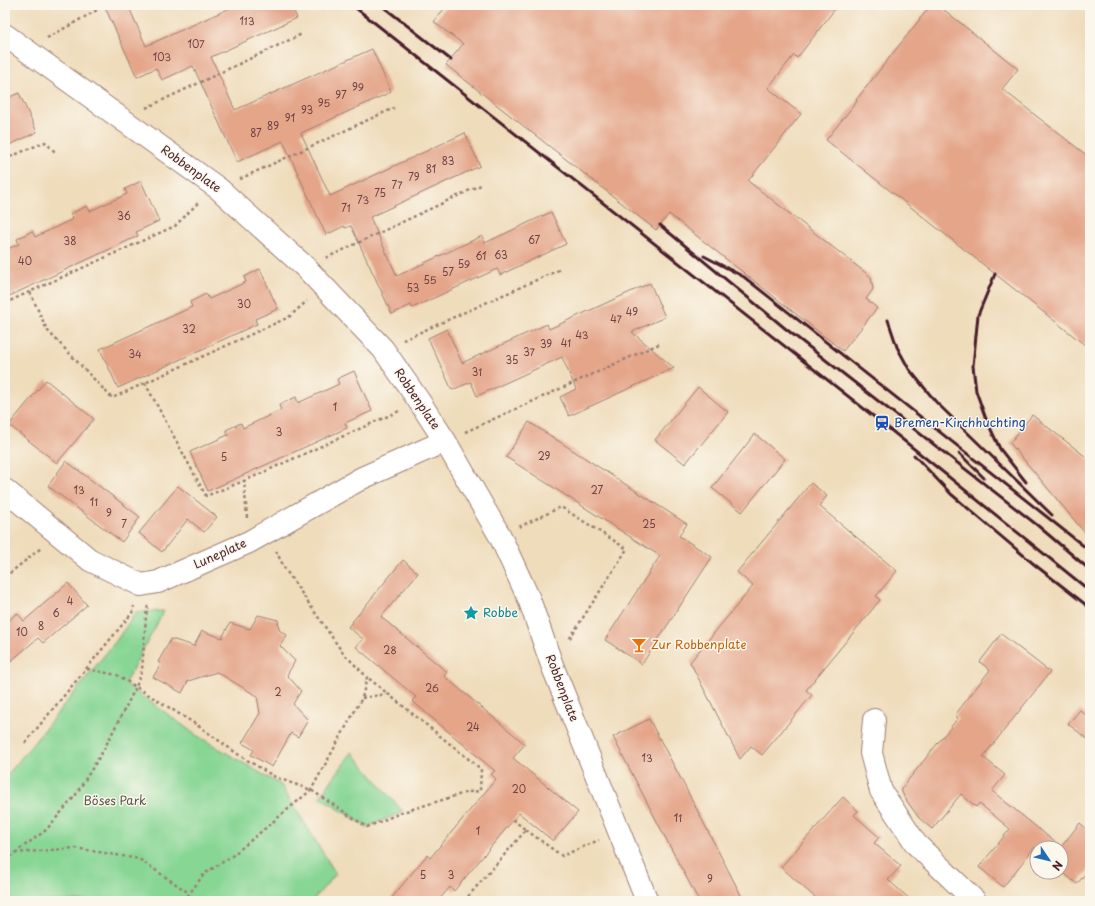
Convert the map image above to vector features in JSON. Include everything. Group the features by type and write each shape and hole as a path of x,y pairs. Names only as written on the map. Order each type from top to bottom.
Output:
{"street":[{"name":"Robbenplate","path":"5,35 219,189 305,267 383,349 445,441 500,536 529,599 552,665 647,901"},
{"name":"Luneplate","path":"146,584 158,582 258,537 362,478 445,441"},
{"path":"5,490 90,560 146,584"},
{"path":"874,720 871,753 881,791 916,844 975,901"}],"path":[{"path":"26,50 106,5"},
{"path":"122,120 302,34"},
{"path":"5,303 175,226 198,203 219,189 394,108"},
{"path":"5,159 45,142 56,153"},
{"path":"305,267 483,184"},
{"path":"383,349 561,269"},
{"path":"30,292 47,330 112,398 289,317 324,286"},
{"path":"445,441 659,344"},
{"path":"145,383 206,496 244,481 419,401"},
{"path":"87,669 117,675 197,725 242,757 275,777 311,790 367,827 403,812 468,792 480,791 481,769 387,694 343,653 285,569 258,537 244,481"},
{"path":"500,536 561,507 627,549 552,665"},
{"path":"5,577 58,534"},
{"path":"25,743 132,613 146,584"},
{"path":"5,860 46,830 75,796 103,751 136,687 142,670 146,616 146,584"},
{"path":"184,901 204,874 232,856 311,790 362,698 367,677"},
{"path":"362,698 387,694"},
{"path":"512,819 562,856 619,832"},
{"path":"464,901 526,830"},
{"path":"15,853 75,848 139,859 189,893"}],"green space":[{"name":"Böses Park","path":"164,611 125,683 196,735 281,785 336,874 312,901 5,901 5,778 116,641 136,612"},
{"path":"352,752 403,812 367,827 320,797"}],"building":[{"path":"104,5 128,5 146,46 237,5 291,5 297,18 211,57 235,110 372,49 391,92 301,133 330,196 465,133 480,166 370,217 397,276 482,236 485,243 551,212 566,244 500,275 497,269 412,308 411,305 392,314 351,226 345,228 344,226 326,235 283,141 237,162 193,66 162,80 156,68 137,77"},
{"path":"447,5 838,5 797,58 794,55 768,88 801,114 748,181 871,277 873,289 866,299 877,308 843,351 669,214 656,230 446,65 463,44 434,22"},
{"path":"931,5 938,5 1018,69 1002,89 1090,158 1090,349 826,140"},
{"path":"19,93 37,132 5,147 5,99"},
{"path":"141,181 159,221 136,232 138,236 5,298 5,250 19,244 17,239 32,231 35,237 73,219 70,214 87,206 90,211 127,194 125,189"},
{"path":"260,269 278,309 255,319 257,324 118,388 100,349 192,307 190,302 206,294 209,299 246,282 244,277"},
{"path":"650,283 665,317 632,332 674,368 569,416 560,397 576,389 562,357 477,396 471,382 452,390 428,338 447,329 462,363 547,324 549,329"},
{"path":"354,371 372,411 345,423 347,428 208,491 190,452 228,435 226,430 241,423 243,428 281,410 279,405 296,397 298,403 339,384 337,379"},
{"path":"46,380 94,419 57,463 9,425"},
{"path":"698,387 728,412 685,464 655,440"},
{"path":"1032,415 1090,460 1090,539 1010,443"},
{"path":"529,422 687,524 679,536 712,557 642,664 605,640 660,556 506,457"},
{"path":"755,434 785,459 742,512 712,488"},
{"path":"66,461 140,517 122,542 48,486"},
{"path":"811,483 827,496 819,506 897,571 876,596 880,600 806,690 812,695 762,755 751,746 740,759 690,662 753,586 737,572"},
{"path":"178,486 217,517 204,532 188,519 162,552 139,533"},
{"path":"403,560 418,573 381,617 447,672 444,676 525,744 513,758 578,812 553,841 519,813 454,891 450,887 438,901 389,901 427,855 430,858 496,779 491,774 495,771 412,701 416,697 356,647 363,639 348,627"},
{"path":"68,583 87,605 43,643 38,638 5,666 5,624 17,613 24,621"},
{"path":"258,615 278,620 279,630 287,635 280,646 295,661 287,675 301,691 293,704 308,720 298,737 291,733 272,767 251,755 254,750 242,743 260,713 257,696 217,672 188,681 182,693 153,677 161,664 158,662 171,639 194,646 202,631 222,638 230,623 250,629"},
{"path":"1001,634 1050,672 983,757 1005,775 992,791 1052,840 1029,840 1029,854 1003,887 979,867 1010,829 979,803 976,807 961,794 932,829 919,818 904,797 901,789 958,718 955,715 990,670 980,662"},
{"path":"1080,710 1090,718 1090,741 1068,724"},
{"path":"649,719 744,901 699,901 676,858 613,737"},
{"path":"843,797 858,811 854,815 879,837 874,843 901,866 888,880 912,901 819,901 781,867"},
{"path":"1080,823 1090,832 1090,868 1077,884 1069,878 1069,840 1067,840"}],"railway":[{"path":"352,5 882,423 1090,591"},
{"path":"381,5 451,60"},
{"path":"660,225 786,329 1037,525 1090,570"},
{"path":"704,256 744,277 1090,551"},
{"path":"995,274 978,315 973,366 976,391 986,419 1000,449 1026,482"},
{"path":"888,320 897,347 909,369 936,402 1052,515"},
{"path":"959,453 984,478"},
{"path":"914,455 951,494 1035,565 1090,608"}],"place":[{"name":"Bremen-Kirchhuchting","path":"882,423"},
{"name":"Robbe","path":"471,613"},
{"name":"Zur Robbenplate","path":"639,645"}]}
